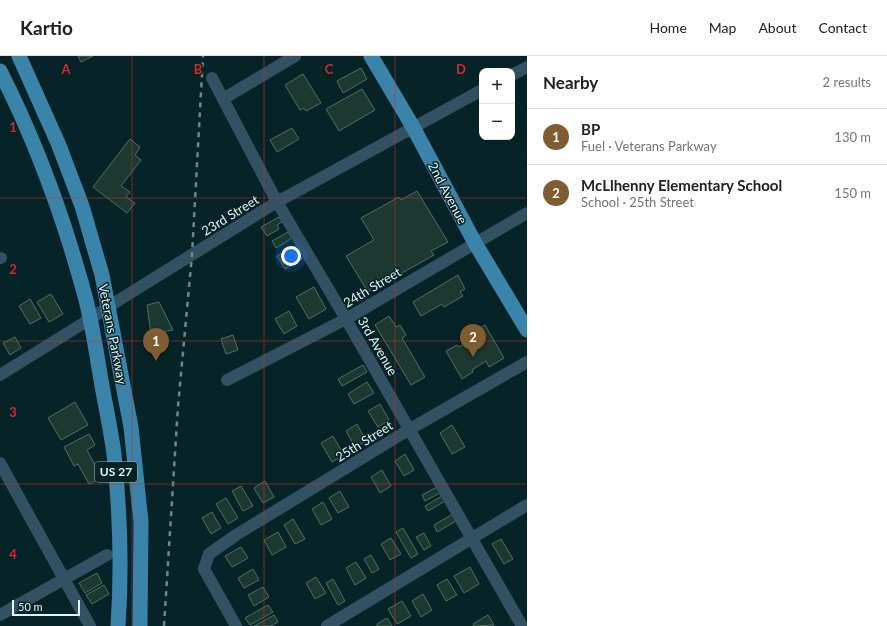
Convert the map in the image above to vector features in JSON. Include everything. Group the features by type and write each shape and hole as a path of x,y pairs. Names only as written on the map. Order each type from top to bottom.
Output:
{"main road":[{"name":"Veterans Parkway","path":"20,56 58,143 82,206 102,276 131,427 141,522 140,626"},
{"name":"2nd Avenue","path":"371,56 475,242 527,330"},
{"name":"Veterans Parkway","path":"0,71 37,152 55,199 72,249 90,319 114,453 119,513 121,564 121,595 118,626"}],"street":[{"path":"222,99 295,56"},
{"path":"515,73 527,67"},
{"name":"3rd Avenue","path":"212,78 277,202 410,429 522,626"},
{"name":"23rd Street","path":"0,375 90,319 108,306 277,202 479,92"},
{"name":"24th Street","path":"227,380 346,319 527,212"},
{"name":"25th Street","path":"236,626 204,569 209,554 236,535 410,429 527,362"},
{"path":"0,464 90,626"},
{"path":"327,626 527,505"},
{"path":"0,615 107,555"}],"building":[{"path":"78,56 93,56 81,62"},
{"path":"361,68 367,79 343,93 337,81"},
{"path":"303,74 321,103 306,111 304,108 300,110 285,85"},
{"path":"362,89 375,110 339,131 326,109"},
{"path":"292,128 299,139 277,152 270,140"},
{"path":"130,139 140,147 135,155 141,160 121,186 130,192 126,197 135,203 127,213 93,187"},
{"path":"417,191 448,242 431,251 434,255 368,292 346,256 374,240 361,218 399,197 401,200"},
{"path":"279,217 282,222 277,225 279,229 267,236 261,227"},
{"path":"288,232 292,238 276,248 272,241"},
{"path":"295,246 302,259 285,269 277,256"},
{"path":"458,275 465,289 460,292 463,296 444,307 442,304 421,316 413,302"},
{"path":"314,287 326,309 309,319 296,297"},
{"path":"51,294 63,314 49,322 37,302"},
{"path":"30,299 41,318 30,324 19,306"},
{"path":"159,302 173,330 151,334 147,305"},
{"path":"289,311 297,326 284,334 275,319"},
{"path":"389,316 396,327 400,325 406,335 402,338 425,377 411,385 375,325"},
{"path":"485,325 504,358 489,367 486,361 462,379 446,351 457,345 459,347 473,339 470,334"},
{"path":"233,335 238,350 226,354 221,339"},
{"path":"15,337 21,348 10,355 3,343"},
{"path":"363,365 367,372 342,386 338,379"},
{"path":"367,382 374,393 354,404 348,394"},
{"path":"75,402 88,425 61,440 48,418"},
{"path":"380,404 389,420 378,427 368,411"},
{"path":"357,424 366,441 355,447 346,431"},
{"path":"452,425 465,447 452,454 440,433"},
{"path":"89,434 95,445 87,450 102,478 89,484 78,464 74,466 64,447"},
{"path":"333,436 344,455 332,462 321,443"},
{"path":"405,454 414,470 404,476 395,461"},
{"path":"382,470 391,486 380,493 371,477"},
{"path":"265,481 274,497 263,503 254,488"},
{"path":"241,486 253,506 243,511 232,491"},
{"path":"437,487 440,493 425,501 422,495"},
{"path":"340,491 349,507 338,513 329,498"},
{"path":"442,496 445,501 428,511 425,506"},
{"path":"226,498 238,518 228,524 216,504"},
{"path":"323,502 332,519 321,525 312,509"},
{"path":"212,512 221,528 211,534 202,518"},
{"path":"453,514 456,521 437,532 434,525"},
{"path":"293,519 305,539 295,544 284,525"},
{"path":"403,528 418,554 411,558 396,532"},
{"path":"278,532 286,547 272,555 264,540"},
{"path":"424,533 431,546 424,550 416,537"},
{"path":"391,538 401,554 390,560 381,544"},
{"path":"501,539 513,559 504,564 492,544"},
{"path":"241,547 248,558 232,567 225,556"},
{"path":"371,555 379,569 372,573 364,559"},
{"path":"356,562 366,578 355,585 346,568"},
{"path":"470,567 479,584 464,593 454,576"},
{"path":"253,569 259,580 244,588 238,578"},
{"path":"97,573 102,583 85,593 79,583"},
{"path":"316,577 326,593 315,599 306,583"},
{"path":"333,579 345,601 338,605 326,583"},
{"path":"447,579 457,595 446,601 437,585"},
{"path":"104,585 109,594 92,604 86,595"},
{"path":"263,587 269,597 254,606 248,595"},
{"path":"423,594 432,610 421,617 412,601"},
{"path":"402,601 411,616 397,624 388,609"},
{"path":"268,605 273,612 250,625 245,618"},
{"path":"274,615 278,622 271,626 254,626"},
{"path":"488,615 494,625 474,626 473,624"},
{"path":"387,618 392,626 377,626 377,624"}],"railway":[{"path":"164,626 178,406 192,255 203,56"}],"place":[{"name":"McLlhenny Elementary School","path":"473,357"},
{"name":"BP","path":"156,361"}]}
